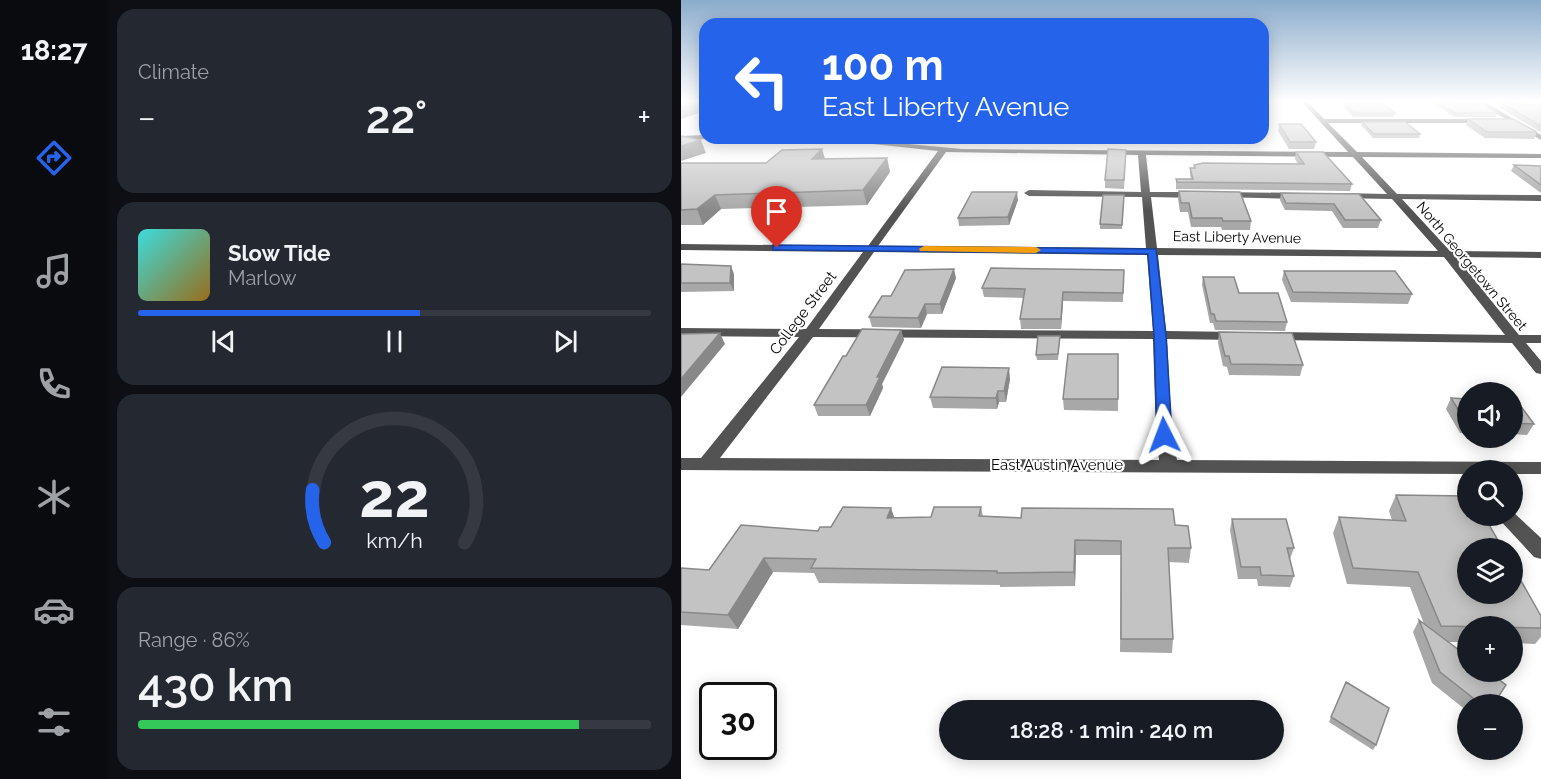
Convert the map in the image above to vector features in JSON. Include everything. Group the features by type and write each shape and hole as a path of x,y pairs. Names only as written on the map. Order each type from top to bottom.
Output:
{"street":[{"name":"North Georgetown Street","path":"1338,138 1356,154 1447,254 1541,370"},
{"path":"882,144 943,150 1541,156"},
{"name":"College Street","path":"706,464 810,332 943,150"},
{"path":"1142,152 1153,251 1160,335 1164,435 1169,466"},
{"path":"1029,193 1313,196"},
{"path":"1325,196 1541,198"},
{"name":"East Liberty Avenue","path":"681,247 1541,255"},
{"path":"681,332 1541,339"},
{"name":"East Austin Avenue","path":"681,464 1457,469"},
{"name":"East Austin Avenue","path":"1523,468 1541,468"},
{"path":"1515,526 1541,551"}],"building":[{"path":"681,138 699,140 699,141 681,146"},
{"path":"1288,138 1313,138 1316,142 1290,142"},
{"path":"822,149 812,159 887,158 863,190 715,195 697,209 681,210 681,163 766,163 782,150"},
{"path":"1108,149 1126,150 1124,180 1105,180"},
{"path":"1296,152 1323,152 1352,184 1177,182 1176,179 1193,179 1190,168 1203,163 1304,164"},
{"path":"1514,165 1541,166 1541,185"},
{"path":"1179,191 1240,192 1251,221 1192,218 1189,203 1181,203"},
{"path":"972,192 1017,192 1008,217 958,218"},
{"path":"1281,193 1359,194 1381,220 1345,220 1334,204 1286,203"},
{"path":"1103,195 1124,195 1122,225 1100,224"},
{"path":"681,264 731,266 730,283 681,283"},
{"path":"991,268 1124,270 1123,293 1063,292 1061,319 1020,319 1025,289 982,288"},
{"path":"954,269 940,304 925,304 918,318 869,317 882,296 891,296 905,270"},
{"path":"1284,271 1395,271 1412,294 1293,292"},
{"path":"1203,277 1234,277 1239,293 1278,293 1287,322 1216,321 1214,314 1211,314"},
{"path":"862,329 901,330 877,377 880,377 866,405 814,405 843,356 846,356"},
{"path":"1219,332 1292,333 1303,365 1231,364 1229,356 1225,356"},
{"path":"720,333 681,379 681,334"},
{"path":"1038,336 1060,336 1058,354 1036,355"},
{"path":"1068,354 1118,354 1118,399 1063,399"},
{"path":"942,367 1009,368 1004,391 998,391 996,398 930,397"},
{"path":"1451,398 1457,398 1457,408"},
{"path":"1523,409 1534,424 1523,424"},
{"path":"1396,495 1457,496 1457,526 1490,526 1497,538 1457,538 1457,604 1523,604 1523,584 1541,616 1541,628 1523,628 1523,616 1457,616 1457,626 1441,626 1418,572 1353,568 1339,517 1406,521"},
{"path":"843,507 891,508 887,518 931,517 934,507 981,507 979,516 1021,518 1022,508 1173,509 1175,525 1188,526 1191,548 1168,548 1173,639 1121,639 1121,541 1075,540 1074,572 997,573 997,571 811,568 816,559 764,558 728,615 681,612 681,568 709,570 741,525 818,531 820,527 831,527"},
{"path":"1232,519 1286,519 1294,548 1287,548 1294,576 1261,575 1260,567 1241,567"},
{"path":"1419,620 1457,648 1457,682 1502,682 1506,685 1500,694 1468,694 1440,672"},
{"path":"1346,682 1389,708 1376,745 1331,717"}],"slow traffic":[{"path":"924,249 1036,250"}],"route":[{"path":"777,248 1153,251 1160,335 1164,435"}]}
